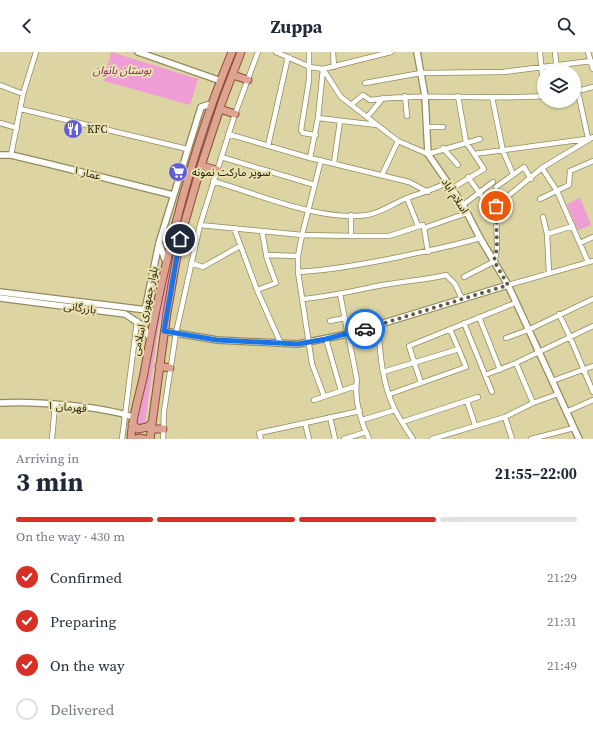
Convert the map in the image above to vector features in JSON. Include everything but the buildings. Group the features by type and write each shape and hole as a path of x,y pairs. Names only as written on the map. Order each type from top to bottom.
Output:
{"main road":[{"name":"بلوار جمهوری اسلامی","path":"150,439 164,331 180,239 201,166 241,52"},
{"name":"بلوار جمهوری اسلامی","path":"131,439 132,421 144,370 155,311 184,189 211,104 231,53"},
{"path":"233,75 248,80"},
{"path":"220,109 235,114"},
{"path":"201,166 217,170"},
{"path":"159,366 170,368"},
{"path":"132,421 138,429 151,426 164,429"},
{"path":"136,439 145,439"}],"street":[{"path":"11,155 24,94 36,52"},
{"path":"138,52 146,53 221,81"},
{"path":"163,439 164,410 170,368 200,224 228,134 258,52"},
{"path":"276,52 310,66 322,69 391,52"},
{"path":"309,52 310,66 301,130 304,133 316,135"},
{"path":"333,52 334,67"},
{"name":"اسلام آباد","path":"417,52 425,96 428,154 446,183 463,205 480,238 508,285 579,439"},
{"path":"540,52 541,64"},
{"path":"555,52 556,64"},
{"path":"588,52 593,69"},
{"path":"268,146 288,57"},
{"path":"564,64 590,61"},
{"path":"365,83 421,72 503,72 537,68"},
{"path":"322,69 341,97 398,140 428,154 443,148 480,139"},
{"path":"310,158 316,135 322,69"},
{"path":"0,85 24,94"},
{"path":"581,91 593,87"},
{"path":"352,104 364,95 370,100 405,96 537,96"},
{"path":"405,96 407,116"},
{"path":"451,189 468,177 484,169 466,142 458,96"},
{"path":"492,97 503,151 513,174"},
{"path":"368,116 383,98"},
{"path":"145,310 159,243 187,149 201,107 211,104"},
{"path":"581,108 590,138"},
{"path":"21,109 187,149"},
{"path":"318,118 378,125"},
{"path":"334,163 340,121"},
{"path":"0,123 17,128"},
{"path":"427,128 443,127"},
{"path":"228,134 310,158 409,182 428,192"},
{"path":"474,154 590,138"},
{"path":"464,277 494,261 497,248 496,206 531,179 542,168 590,138"},
{"path":"382,175 398,140"},
{"path":"443,148 458,165"},
{"name":"عمار ۱","path":"0,154 11,155 173,195"},
{"path":"221,157 315,185"},
{"path":"321,160 302,235 298,256 298,272 312,364 324,396"},
{"path":"540,199 568,185 570,171 593,161"},
{"path":"496,187 524,167 531,179"},
{"path":"164,331 217,340 281,344 309,343 348,334 591,261 580,243 557,191 542,168"},
{"path":"468,177 485,201"},
{"path":"213,181 308,210 351,215 368,215 407,198 428,192 446,183"},
{"path":"463,205 493,182"},
{"path":"407,198 418,226"},
{"path":"200,224 302,235 389,236 422,225 424,228 467,214"},
{"path":"351,215 351,232"},
{"path":"543,217 547,234 549,273"},
{"path":"547,234 573,226"},
{"path":"234,228 257,290 281,344"},
{"path":"424,228 428,252"},
{"path":"257,290 276,283 266,256 262,231"},
{"path":"580,243 593,237"},
{"path":"298,272 334,270 428,252 480,238"},
{"path":"159,243 167,262"},
{"path":"191,263 203,267 240,246"},
{"path":"266,256 298,256"},
{"path":"302,299 340,294 388,284 427,280 446,275 454,284 462,299"},
{"name":"بازرگانی","path":"0,292 125,314 143,326 150,338"},
{"path":"340,294 357,380 356,391 362,420 369,439"},
{"name":"بازرگانی","path":"0,298 155,311"},
{"path":"506,338 528,330 558,314 593,299"},
{"path":"421,384 409,346 515,303"},
{"path":"125,314 129,312 127,308"},
{"path":"558,314 570,336 593,392"},
{"path":"479,317 500,370"},
{"path":"330,321 345,318"},
{"path":"122,439 137,321"},
{"path":"464,323 492,392"},
{"path":"378,325 383,372 395,410 413,439"},
{"path":"485,375 516,363 593,326"},
{"path":"390,394 466,367 450,329"},
{"path":"326,339 341,391"},
{"path":"383,372 459,349"},
{"path":"516,363 533,403"},
{"path":"552,381 593,366"},
{"path":"314,400 356,386"},
{"path":"432,439 505,417 533,403 558,394"},
{"path":"402,422 478,397"},
{"path":"566,412 593,400"},
{"path":"467,401 475,425"},
{"name":"قهرمان ۱","path":"0,403 55,405 104,410 124,415 132,421"},
{"path":"52,439 55,405"},
{"path":"362,420 395,410"},
{"path":"261,439 259,433 360,411"},
{"path":"330,417 335,439"},
{"path":"505,417 512,439"},
{"path":"305,423 309,439"},
{"path":"531,439 574,428"},
{"path":"344,439 366,432"}],"green space":[{"name":"بوستان بانوان","path":"111,52 198,79 190,105 104,81"},
{"path":"235,52 238,52 182,224 157,336 145,423 142,426 138,426 137,423 169,263 206,132"},
{"path":"580,198 591,225 578,230 567,204"}],"way so far":[{"path":"365,329 508,285 494,261 497,248 496,206"}],"place":[{"name":"KFC","path":"73,129"},
{"name":"سوپر مارکت نمونه","path":"178,172"}],"route":[{"path":"180,239 164,331 217,340 298,344 309,343 365,329"}]}
